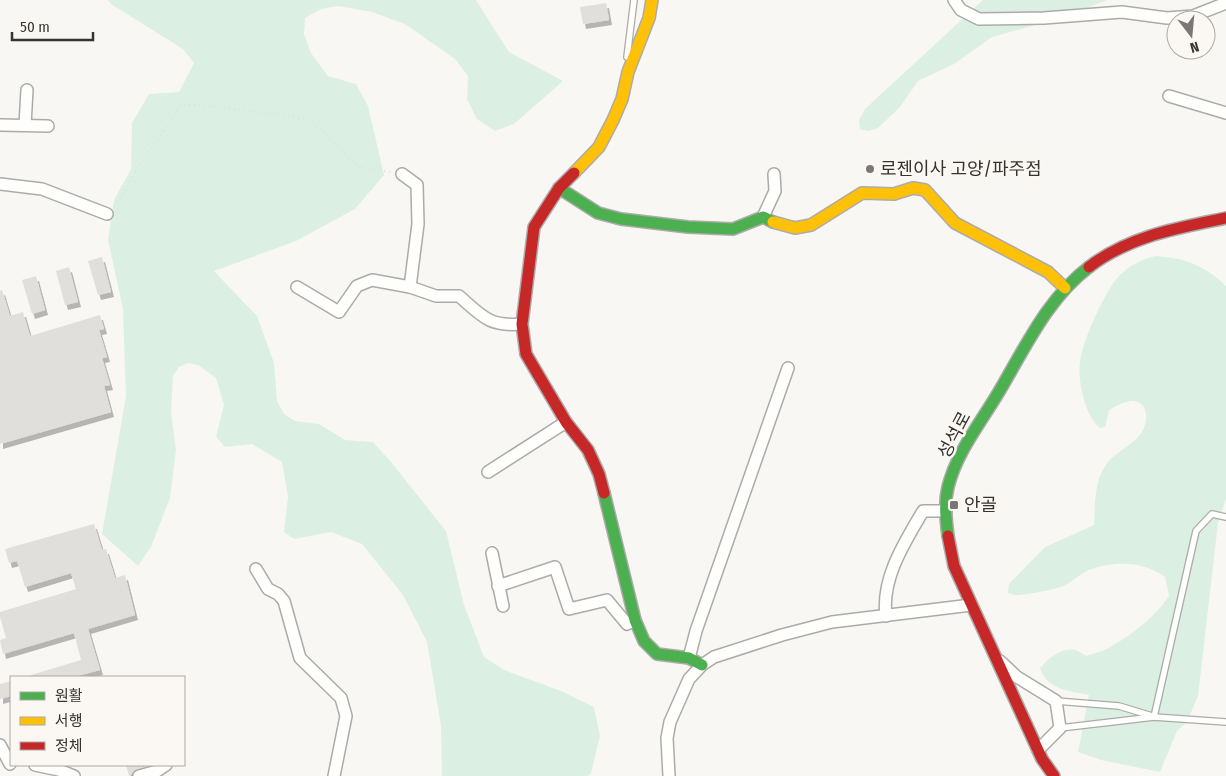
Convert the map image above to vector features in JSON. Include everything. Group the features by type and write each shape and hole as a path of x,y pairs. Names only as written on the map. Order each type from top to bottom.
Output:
{"street":[{"path":"652,0 649,18 628,72 622,99 599,147 558,188 534,227 522,324 526,354 566,422 588,450 599,474 635,620 644,641 657,654 689,658 702,665"},
{"path":"954,0 961,10 979,19 1044,18 1122,12 1167,18 1193,16 1226,3"},
{"path":"25,125 27,90"},
{"path":"1169,96 1226,114"},
{"path":"0,125 48,126"},
{"path":"402,174 417,185 418,224 410,287"},
{"path":"558,188 598,213 621,220 733,228 763,217 776,191 774,174"},
{"path":"0,184 42,189 107,214"},
{"path":"763,217 781,225 795,228 811,225 862,193 894,194 913,188 925,190 955,223 1048,272 1065,288"},
{"name":"성석로","path":"1054,776 1038,750 954,566 948,536 946,511 949,486 955,468 973,433 1041,321 1065,288 1079,274 1110,252 1126,244 1226,218"},
{"path":"298,287 338,312 357,286 372,280 410,287 436,296 459,296 486,320 506,326 522,324"},
{"path":"689,658 696,631 788,368"},
{"path":"488,472 566,422"},
{"path":"886,616 884,602 890,574 910,534 924,511 946,511"},
{"path":"492,553 503,606"},
{"path":"498,586 555,567 569,609 607,600 627,624 635,620"},
{"path":"256,569 268,588 278,594 284,602 300,658 341,698 346,716 334,776"},
{"path":"669,776 667,738 670,722 689,679 702,665 714,657 782,635 832,622 971,605"},
{"path":"994,656 1017,677 1056,702 1060,728 1038,750"},
{"path":"0,745 7,763"},
{"path":"40,766 59,770 74,776"},
{"path":"139,776 157,771 164,766"}],"lane":[{"path":"628,72 627,52 634,0"},
{"path":"1154,717 1196,531 1212,514 1226,517"},
{"path":"1056,702 1119,706 1154,717"},
{"path":"1060,728 1154,717 1226,722"}],"path":[{"path":"107,214 122,199 131,179 180,106 190,104 276,114 309,120 362,168 402,174"}],"green space":[{"path":"108,0 476,0 509,52 563,81 514,124 495,131 477,119 467,99 468,76 455,59 405,24 372,12 338,6 321,9 305,18 304,34 311,53 328,76 356,84 368,106 384,175 355,209 296,241 214,271 257,316 274,363 277,401 284,414 295,421 319,424 345,440 373,442 446,531 464,605 484,657 504,670 561,691 594,707 600,736 591,773 588,776 442,776 441,726 427,642 403,595 362,544 331,532 294,539 284,532 288,497 282,462 252,444 225,447 216,437 224,405 216,378 198,365 188,363 179,367 173,376 171,412 176,450 170,498 151,547 138,566 102,534 126,396 123,309 108,240 114,200 131,169 132,123 149,94 179,92 194,63 183,49 111,4"},
{"path":"983,0 1108,0 1050,21 992,37 954,64 918,81 900,107 878,128 868,131 860,129 859,120 865,109"},
{"path":"1156,256 1194,264 1210,273 1226,286 1226,499 1218,523 1198,696 1187,722 1177,731 1160,772 1101,760 1078,752 1089,695 1054,685 1043,675 1040,668 1051,658 1065,650 1075,650 1086,656 1109,648 1136,630 1151,618 1169,596 1165,577 1137,565 1106,565 1087,571 1068,584 1058,588 1021,595 1008,593 1009,584 1045,547 1094,525 1096,495 1101,473 1109,461 1134,441 1144,428 1145,409 1139,402 1134,401 1128,401 1109,410 1105,427 1100,428 1094,422 1083,395 1080,364 1083,347 1091,326 1114,283 1131,266"}],"building":[{"path":"606,3 609,20 583,24 580,7"},
{"path":"102,257 111,292 98,295 88,261"},
{"path":"69,267 78,302 65,305 56,271"},
{"path":"36,276 45,310 32,314 22,280"},
{"path":"2,290 10,316 23,312 30,336 100,315 104,329 99,330 107,357 102,358 110,385 104,386 111,412 0,444 0,291"},
{"path":"94,524 102,550 106,549 115,578 125,575 135,615 88,629 100,670 77,676 31,676 81,660 74,633 3,654 0,640 6,638 0,612 76,589 71,573 25,587 17,561 9,563 5,549"},
{"path":"10,681 10,696 0,699 0,684"},
{"path":"126,766 148,766 137,769 129,776"}],"traffic: fast":[{"path":"559,188 598,213 621,219 688,227 733,229 763,217 773,222"},
{"path":"948,536 946,499 957,461 1039,324 1061,293 1089,267"},
{"path":"604,493 635,620 644,641 657,654 689,658 702,665"}],"traffic: slow":[{"path":"574,173 599,147 613,120 622,99 628,72 649,18 652,0"},
{"path":"773,222 795,228 811,225 862,193 894,194 913,188 925,190 955,223 1048,272 1065,288"}],"traffic: jam":[{"path":"574,173 559,188 534,227 522,324 526,354 566,422 588,450 599,474 604,493"},
{"path":"1089,267 1104,256 1137,241 1172,230 1226,218"},
{"path":"948,536 954,566 1042,759 1054,776"}],"place":[{"name":"로젠이사 고양/파주점","path":"870,169"},
{"name":"안골","path":"954,505"}]}
